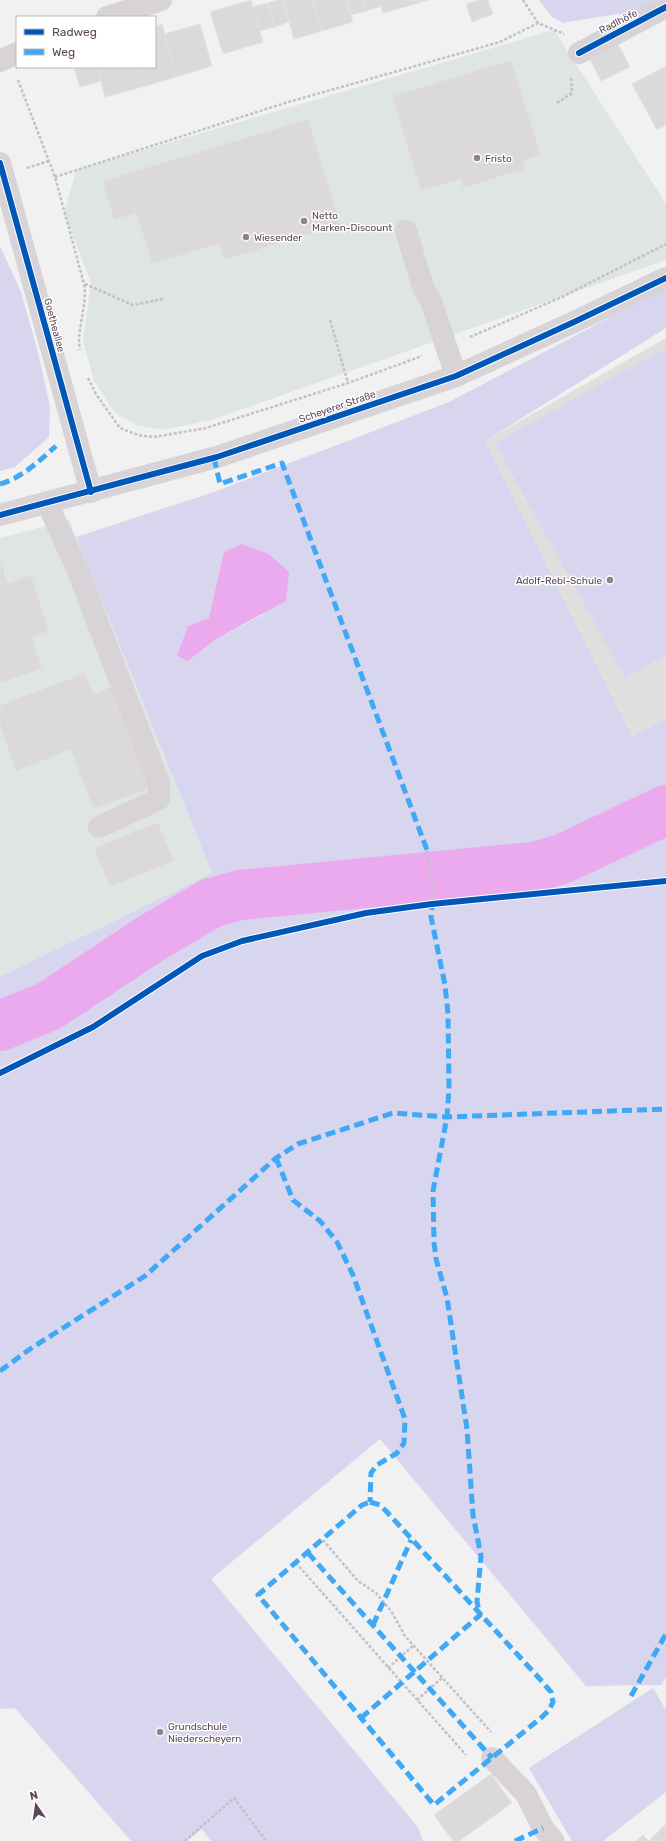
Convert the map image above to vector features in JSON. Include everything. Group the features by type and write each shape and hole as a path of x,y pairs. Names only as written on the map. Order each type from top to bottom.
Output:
{"street":[{"path":"111,16 161,0"},
{"name":"Radlhöfe","path":"579,53 666,7"},
{"name":"Goetheallee","path":"0,163 91,492"},
{"path":"406,231 424,290 431,301 445,347 456,376"},
{"name":"Scheyerer Straße","path":"0,515 91,492 217,457 456,376 666,278"},
{"path":"47,503 76,566 159,783 159,799 99,827"},
{"path":"492,1758 526,1794 543,1828 554,1841"}],"path":[{"path":"523,0 538,23 565,35"},
{"path":"55,177 285,103 500,42 538,23"},
{"path":"557,104 572,93 570,66 579,53"},
{"path":"9,57 55,177 84,284 85,299 79,336 81,354"},
{"path":"86,372 96,394 120,428 138,435 154,437 206,428 348,383 445,347 562,297 666,244"},
{"path":"84,284 133,305 163,299"},
{"path":"330,320 348,383"},
{"path":"427,850 433,891 432,904"},
{"path":"323,1540 358,1580 376,1593 383,1601 405,1636 494,1736"},
{"path":"296,1563 468,1757"},
{"path":"388,1668 414,1645"},
{"path":"417,1700 443,1677"},
{"path":"185,1841 234,1798 266,1841"}],"shaded area":[{"path":"539,0 666,0 623,15 617,14 563,23 552,17"},
{"path":"554,30 666,204 666,260 211,420 163,430 136,425 115,413 94,381 83,341 91,282 64,214 76,170"},
{"path":"0,246 21,292 37,349 50,406 49,437 15,467 0,471"},
{"path":"666,288 666,328 485,441 632,736 666,719 666,1677 661,1685 586,1686 380,1439 211,1579 417,1826 423,1841 211,1841 202,1829 187,1841 131,1841 15,1708 0,1709 0,977 212,873 76,537 214,492 449,402","holes":["266,613 216,639 188,661 188,626 209,618"]},
{"name":"Adolf-Rebl-Schule","path":"666,338 666,719 632,736 485,441"},
{"name":"Adolf-Rebl-Schule","path":"666,348 666,655 625,678 495,443"},
{"path":"69,520 212,873 0,977 0,538"},
{"path":"242,544 269,554 289,572 286,601 216,639 188,661 177,656 188,626 209,618 224,552"},
{"path":"653,1688 666,1710 666,1792 603,1841 572,1841 529,1768"}],"building":[{"path":"251,0 263,42 223,54 210,12"},
{"path":"283,0 289,22 275,27 268,3"},
{"path":"283,0 313,0 322,31 294,39"},
{"path":"313,0 346,0 353,22 322,31"},
{"path":"346,0 363,0 366,11 351,15"},
{"path":"363,0 379,0 381,6 366,11"},
{"path":"379,0 414,0 415,4 383,13"},
{"path":"414,0 428,0 415,4"},
{"path":"479,0 488,0 493,14 472,22 466,4"},
{"path":"268,3 275,27 260,31 252,7"},
{"path":"162,24 176,77 142,87 136,68 156,68 156,26"},
{"path":"200,24 212,66 176,77 164,34"},
{"path":"618,44 630,67 601,81 590,59"},
{"path":"511,60 541,155 523,161 525,169 463,188 461,179 421,191 392,96"},
{"path":"666,66 666,125 657,130 632,84"},
{"path":"74,68 97,68 101,81 80,87"},
{"path":"97,68 136,68 142,87 105,97"},
{"path":"308,119 341,225 224,260 219,244 152,264 136,213 114,220 102,181"},
{"path":"0,561 8,583 31,575 49,631 32,637 42,669 0,683"},
{"path":"85,673 93,694 116,685 154,787 93,809 71,750 16,771 0,726 0,705"},
{"path":"158,822 174,861 110,887 94,848"},
{"path":"491,1774 512,1803 459,1841 453,1841 434,1815"},
{"path":"666,1824 666,1841 649,1841"},
{"path":"643,1835 649,1841 636,1841"}],"waterway":[{"path":"0,1026 49,1006 150,939 211,903 240,895 533,867 562,859 666,810"}],"marked path":[{"path":"0,484 16,478 37,463 56,446"},
{"path":"214,458 220,484 282,463 427,850"},
{"path":"361,1718 480,1615 477,1602 481,1556 473,1515 467,1429 447,1298 436,1259 434,1242 433,1191 447,1117 449,1088 448,1014 445,985 431,917 432,904"},
{"path":"0,1371 30,1349 145,1276 276,1158 298,1144 393,1113 447,1117 666,1109"},
{"path":"276,1158 293,1200 320,1221 337,1242 353,1275 405,1419 404,1443 397,1453 377,1465 371,1473 370,1502"},
{"path":"370,1502 380,1505 386,1511 551,1692 553,1702 549,1710 542,1717 434,1805 258,1595 362,1505 370,1502"},
{"path":"373,1625 411,1540"},
{"path":"308,1553 492,1758"},
{"path":"631,1696 666,1634"},
{"path":"515,1841 543,1828"}],"cycle path":[{"path":"579,53 666,7"},
{"path":"0,163 91,492"},
{"path":"0,515 217,457 456,376 666,278"},
{"path":"0,1073 93,1027 202,956 242,941 366,913 432,904 666,881"}],"place":[{"name":"Fristo","path":"477,158"},
{"name":"Netto Marken-Discount","path":"304,221"},
{"name":"Wiesender","path":"246,237"},
{"name":"Adolf-Rebl-Schule","path":"610,580"},
{"name":"Grundschule Niederscheyern","path":"160,1732"}]}
